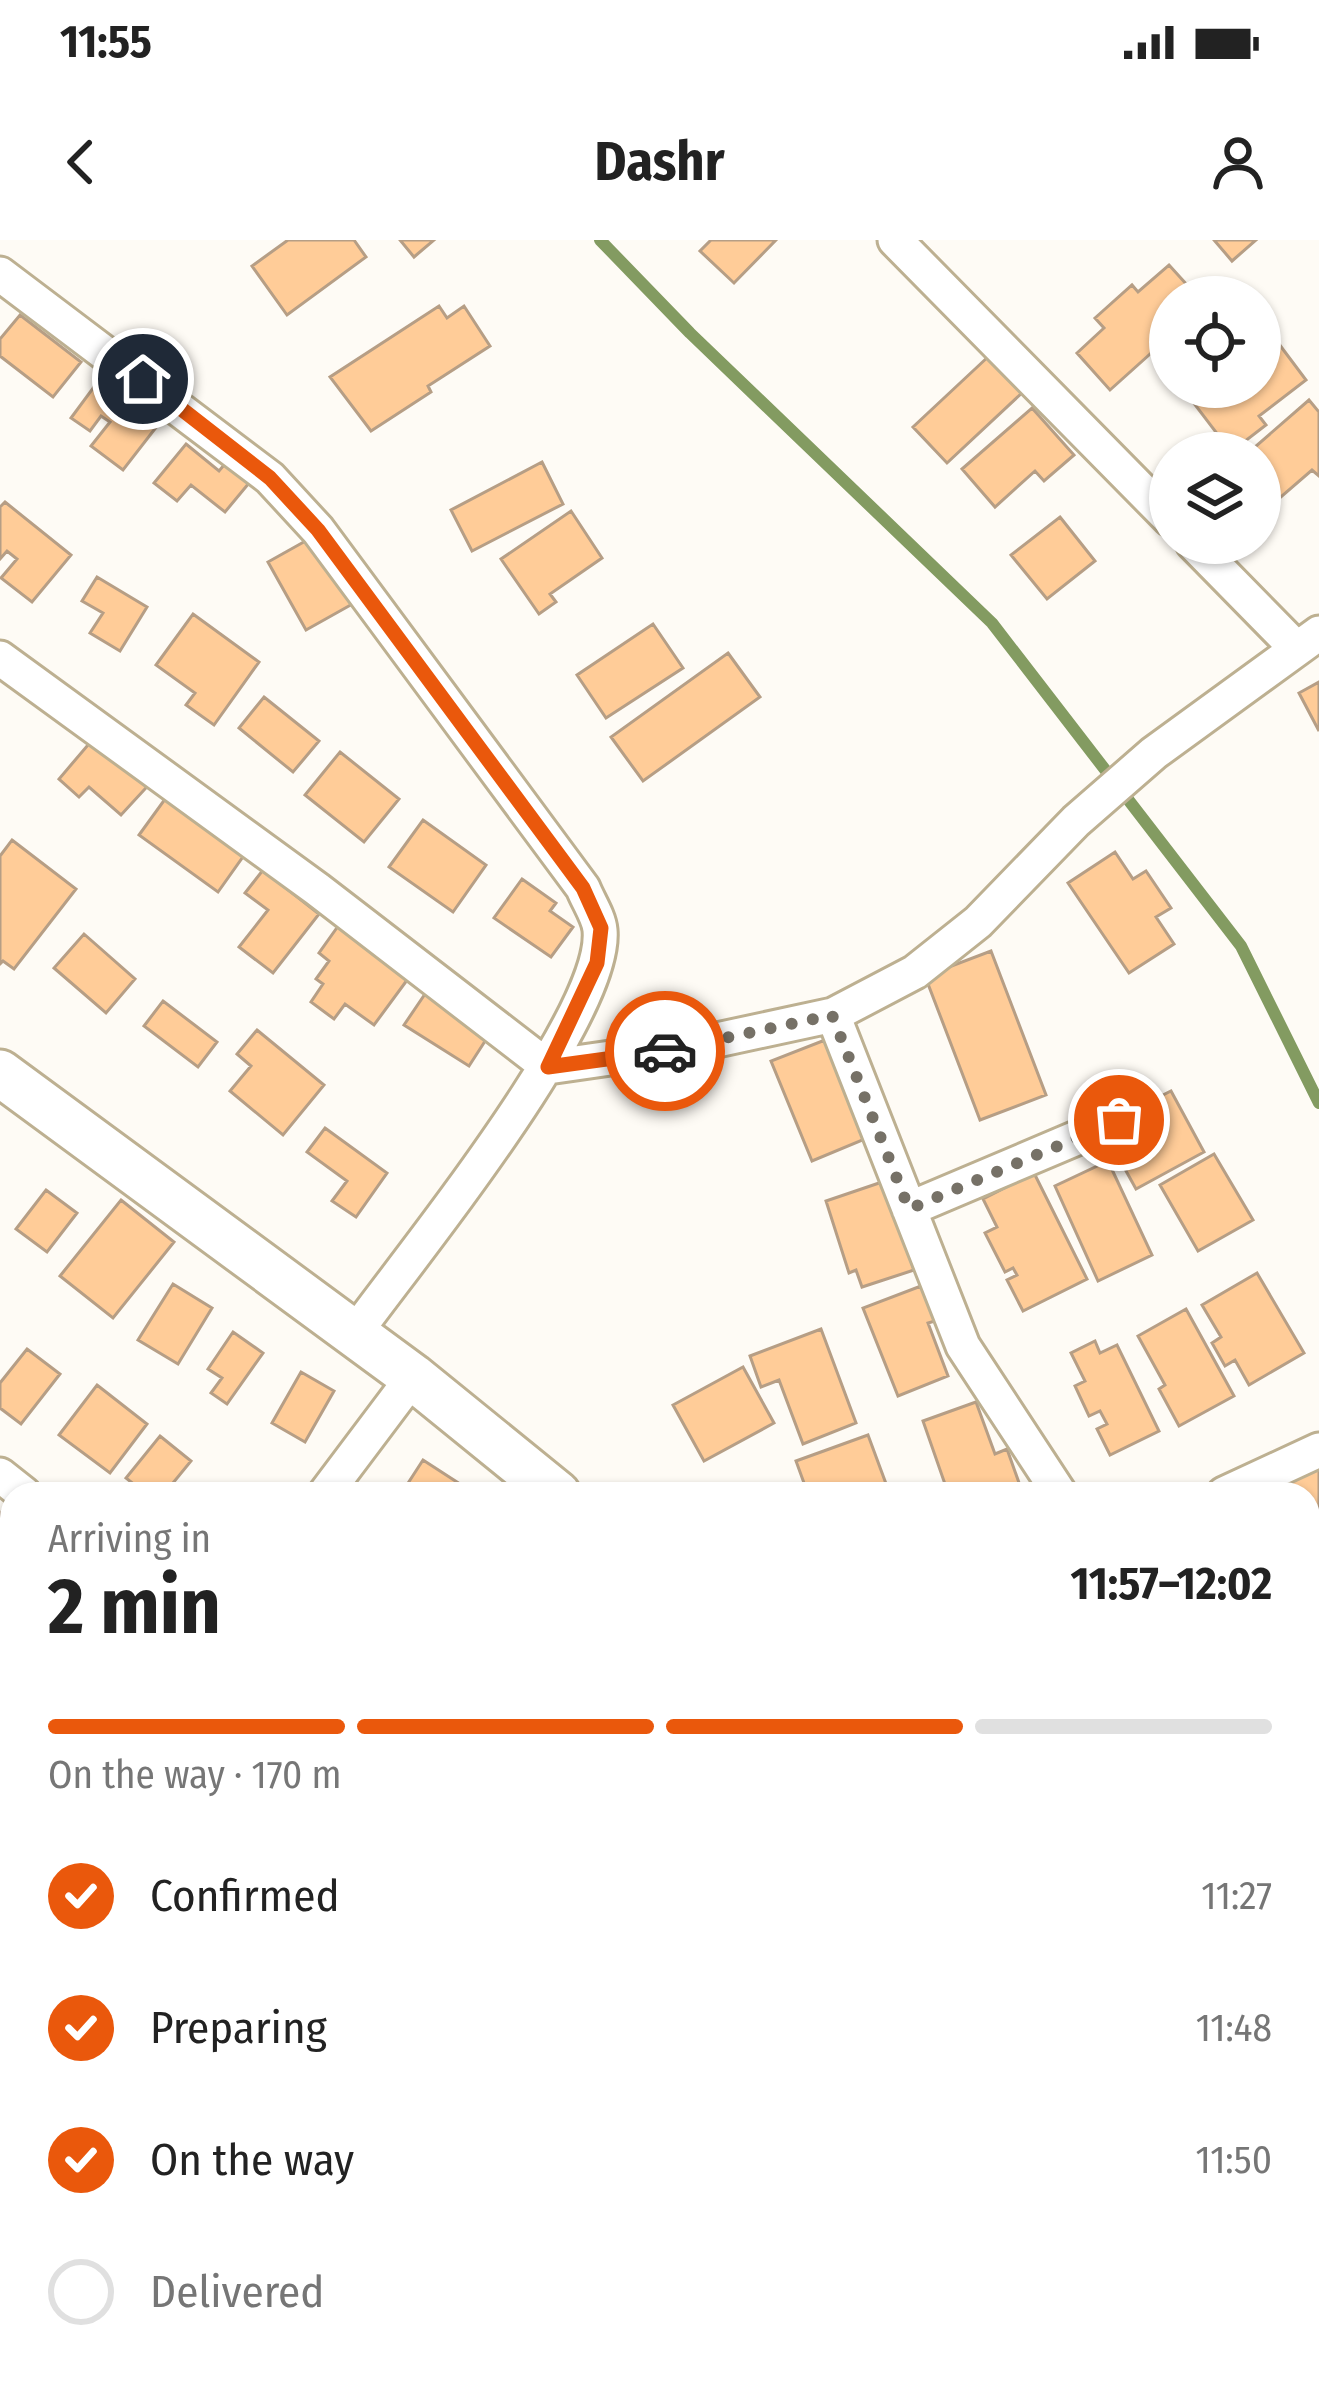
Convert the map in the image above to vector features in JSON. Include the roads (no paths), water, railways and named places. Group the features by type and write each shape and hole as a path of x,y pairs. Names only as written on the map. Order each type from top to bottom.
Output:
{"street":[{"path":"896,240 1149,499"},
{"path":"0,274 270,478 318,530 583,888 601,928 597,963 548,1067 355,1334"},
{"path":"0,658 317,889 548,1067 680,1048 832,1015 915,972 978,922 1136,768 1308,641 1218,564"},
{"path":"832,1015 963,1346 1052,1482"},
{"path":"0,1072 412,1377 541,1482"},
{"path":"909,1209 1119,1120"},
{"path":"335,1482 412,1377"},
{"path":"1250,1482 1319,1450"}],"waterway":[{"path":"600,240 690,333 992,623 1241,946 1319,1103"}]}
